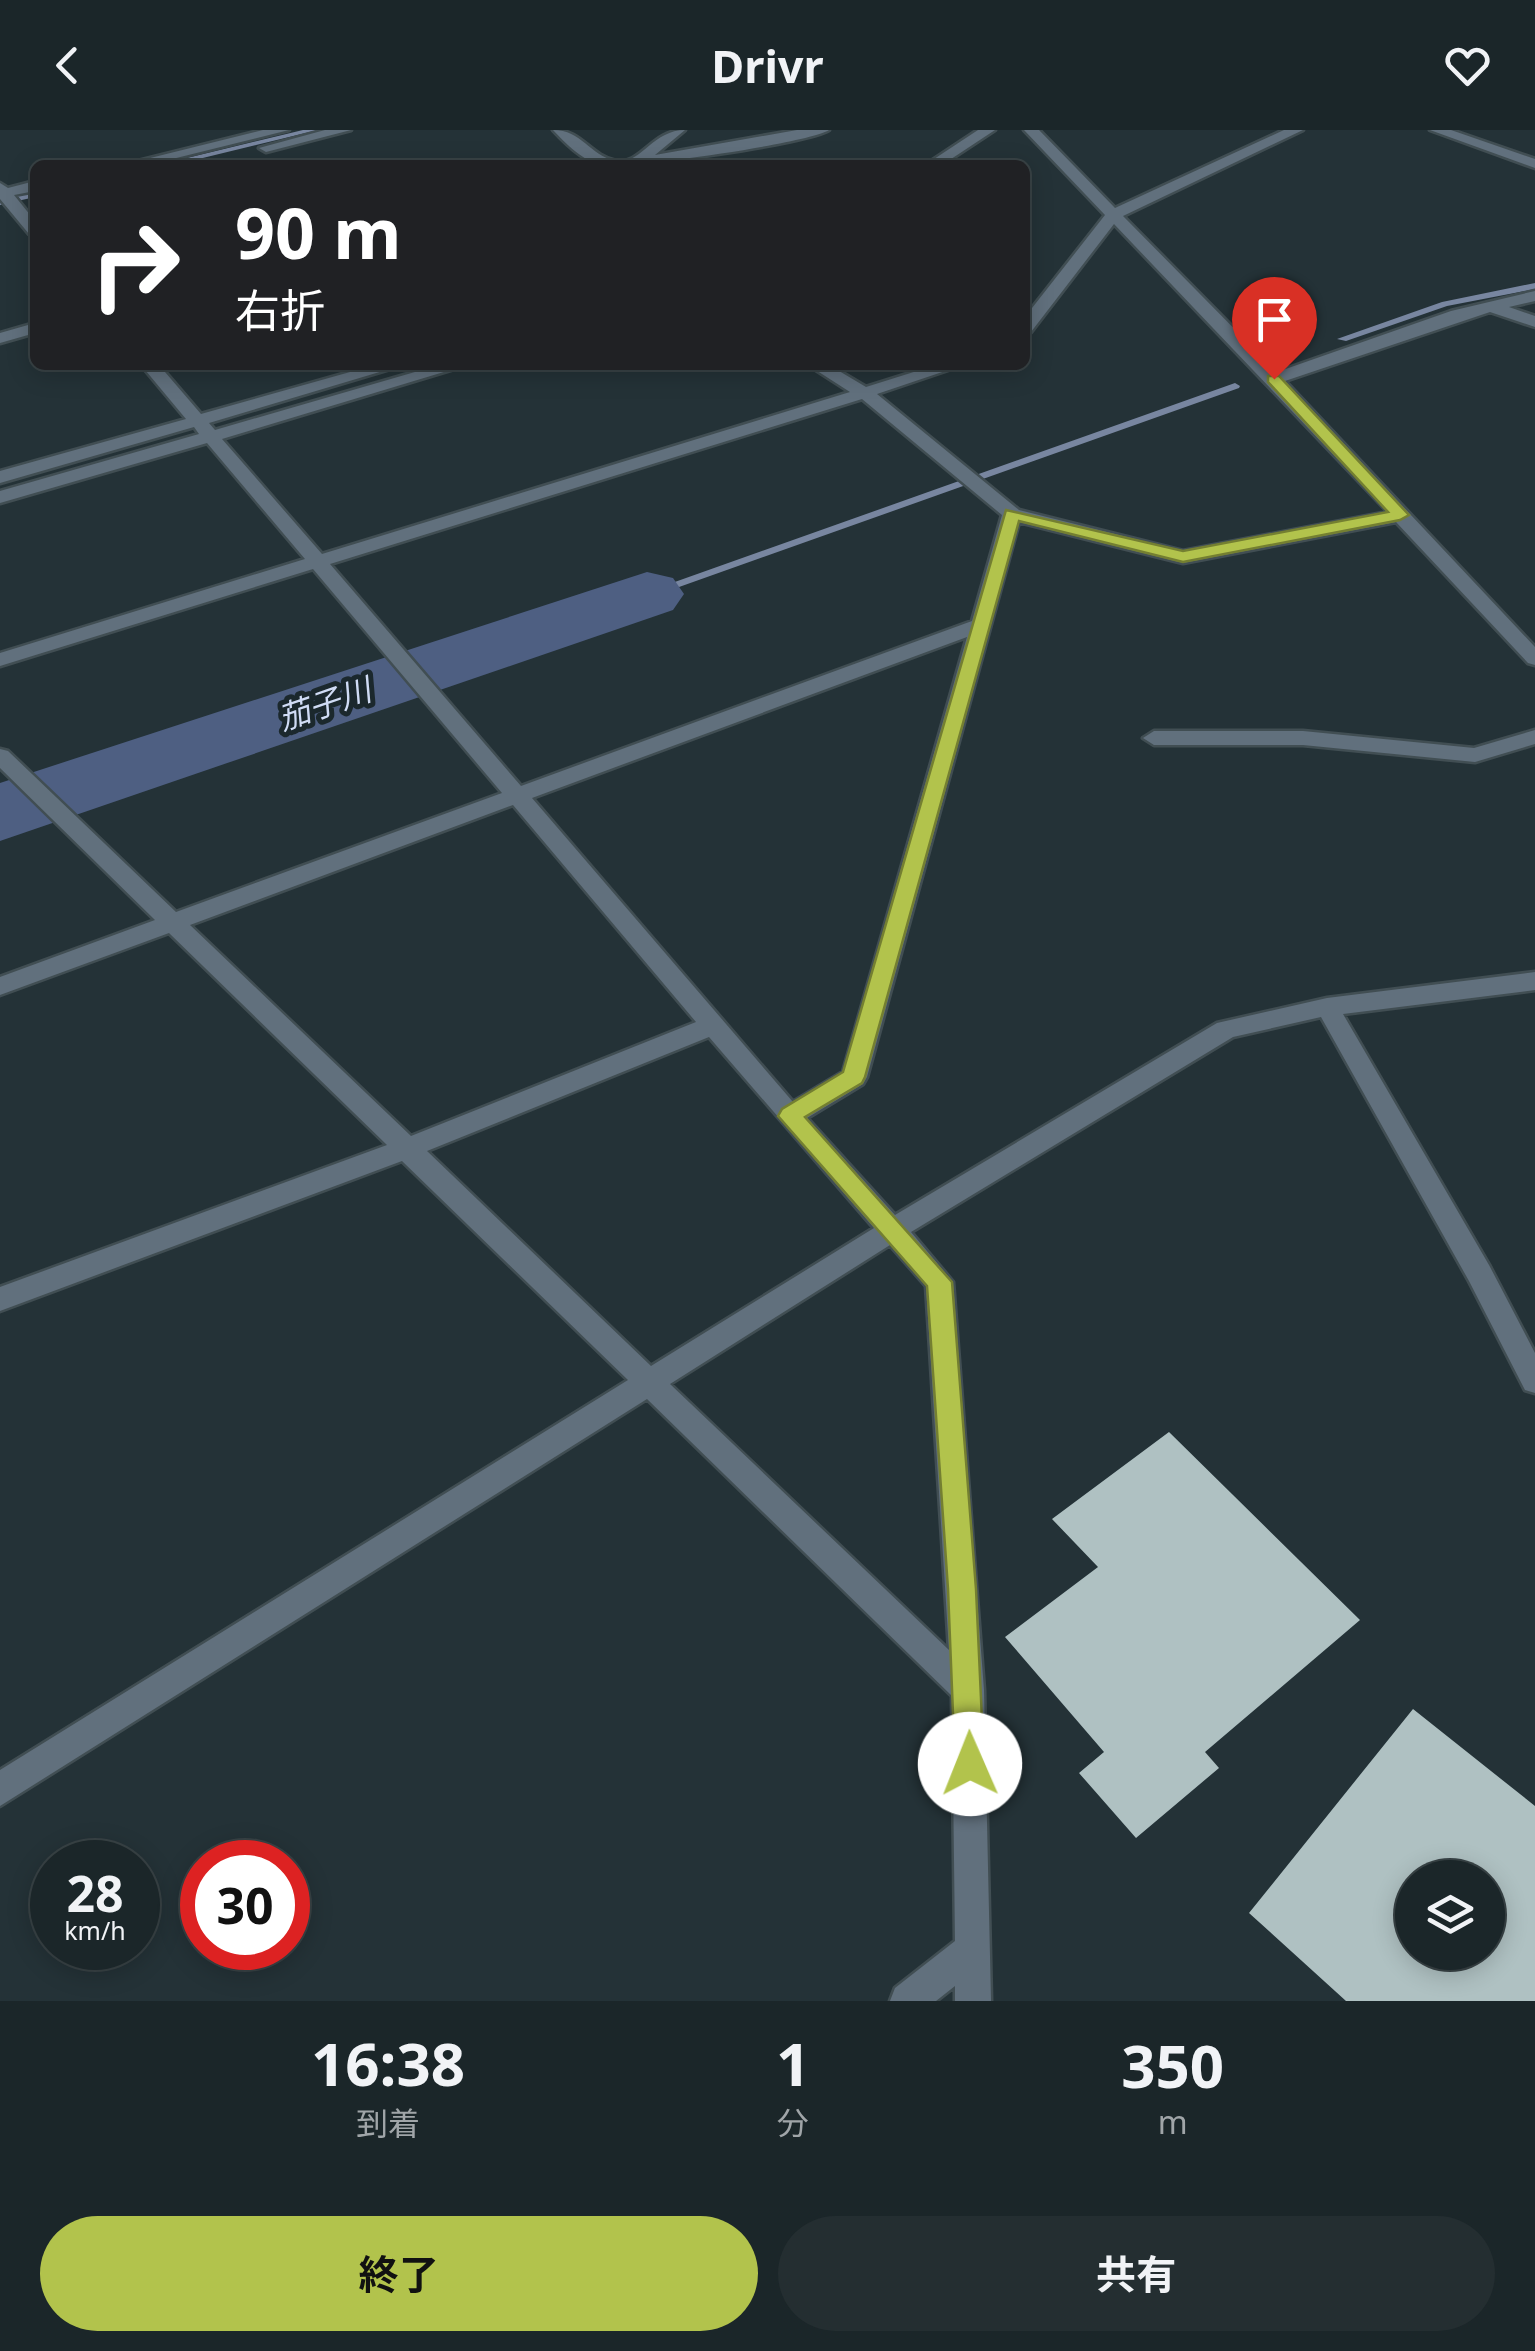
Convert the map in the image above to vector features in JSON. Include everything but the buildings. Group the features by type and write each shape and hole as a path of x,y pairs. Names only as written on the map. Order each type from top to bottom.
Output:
{"street":[{"path":"151,160 282,130"},
{"path":"215,160 344,130"},
{"path":"560,130 601,160"},
{"path":"641,159 678,130"},
{"path":"638,160 822,130"},
{"path":"940,160 988,130"},
{"path":"1031,130 1274,379 1535,659"},
{"path":"1030,322 1114,214 1296,130"},
{"path":"1437,130 1535,164"},
{"path":"5,199 30,188"},
{"path":"5,199 30,202"},
{"path":"5,199 30,225"},
{"path":"1274,379 1457,314 1535,296"},
{"path":"1492,307 1535,322"},
{"path":"0,338 30,329"},
{"path":"154,370 790,1116 939,1282 968,1690 973,2001"},
{"path":"0,497 379,370"},
{"path":"0,477 439,370"},
{"path":"826,370 865,393 1012,514 1183,556 1400,515"},
{"path":"0,660 938,370"},
{"path":"790,1116 854,1077 1012,514"},
{"path":"0,986 981,625"},
{"path":"1154,738 1303,738 1475,755 1535,737"},
{"path":"0,756 968,1690"},
{"path":"0,1789 892,1230 1226,1028 1327,1007 1535,981"},
{"path":"1327,1007 1535,1381"},
{"path":"0,1299 408,1148 714,1025"},
{"path":"908,2001 973,1949"}],"waterway":[{"path":"184,160 314,130"},
{"path":"0,202 30,195"},
{"path":"1342,339 1445,304 1535,286"},
{"path":"647,594 1235,386"},
{"name":"茄子川","path":"0,813 647,594"}],"route":[{"path":"970,1764 962,1589 939,1282 790,1116 854,1077 1012,514 1183,556 1400,515 1274,379"}]}
